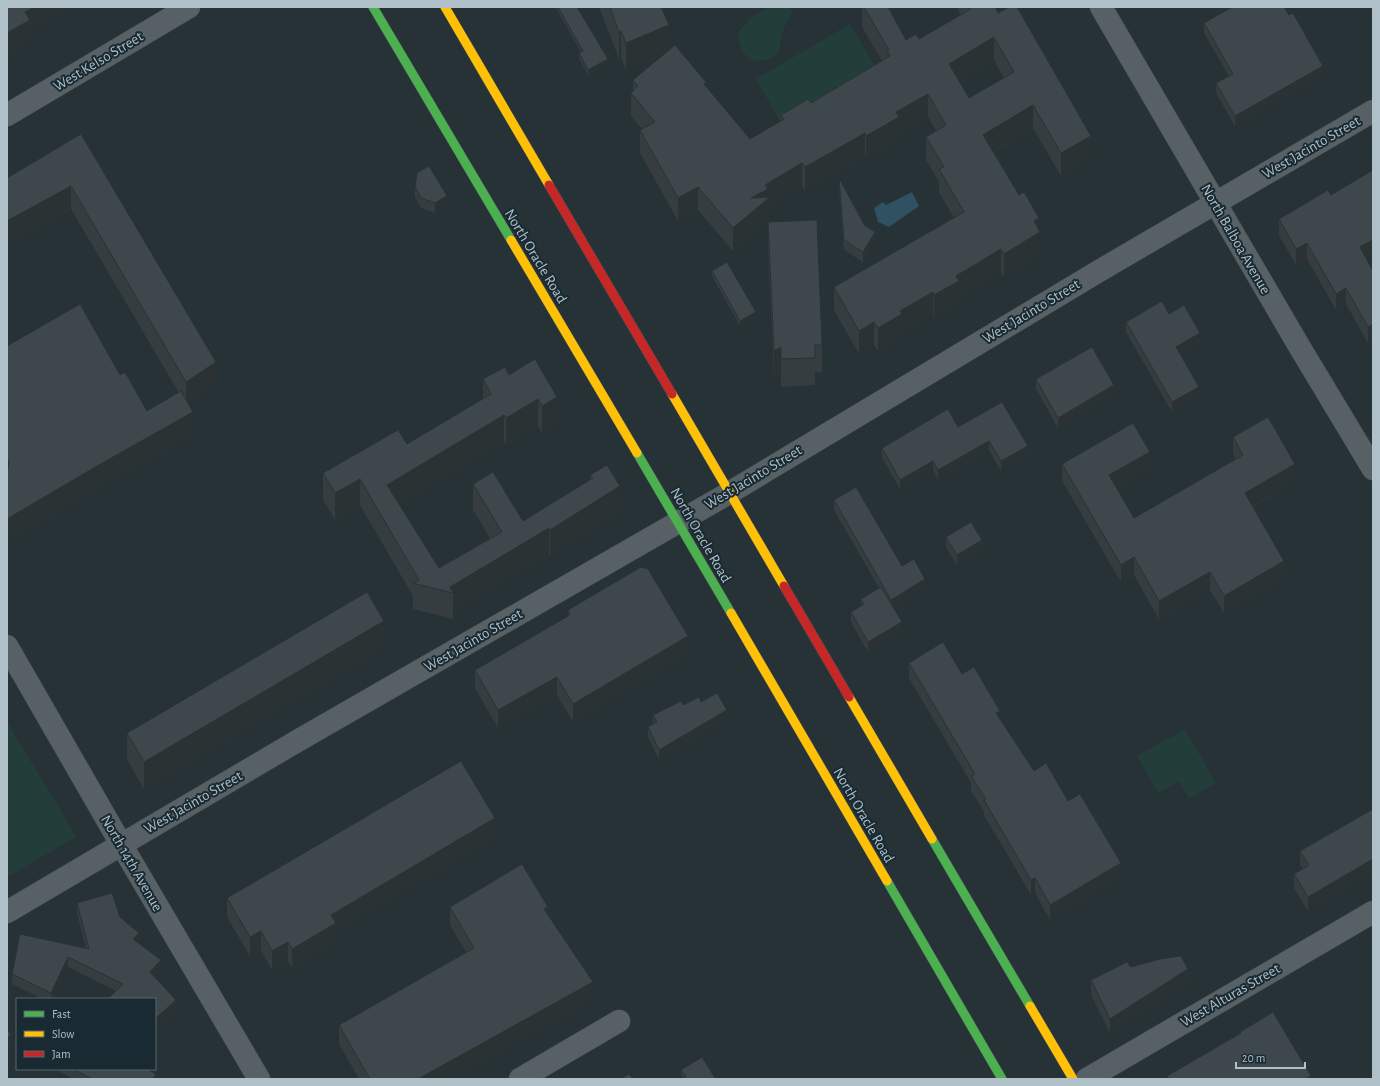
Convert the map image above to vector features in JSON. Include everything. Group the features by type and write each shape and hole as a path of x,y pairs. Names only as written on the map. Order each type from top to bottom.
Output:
{"main road":[{"name":"North Oracle Road","path":"373,7 678,522 1002,1079"},
{"path":"445,7 1073,1079"}],"street":[{"name":"West Kelso Street","path":"7,115 189,7"},
{"name":"North Balboa Avenue","path":"1101,7 1215,203 1373,469"},
{"name":"West Jacinto Street","path":"7,912 299,740 730,492 796,451 1373,111"},
{"name":"North 14th Avenue","path":"7,646 259,1079"},
{"name":"West Alturas Street","path":"1087,1079 1373,912"},
{"path":"520,1079 619,1021"}],"green space":[{"path":"769,7 789,7 792,11 782,33 779,53 768,60 753,61 743,53 737,33 752,17"},
{"path":"850,24 877,69 782,125 756,79"},
{"path":"7,722 76,837 7,877"},
{"path":"1185,729 1216,783 1189,799 1179,781 1158,793 1137,756"}],"water":[{"path":"912,192 919,206 889,227 878,222 874,208 883,202 886,205"}],"building":[{"path":"7,7 35,7 25,12 30,20 7,33"},
{"path":"558,7 577,7 608,59 588,70 579,53 583,51"},
{"path":"610,7 661,7 669,25 626,43 621,31 619,32"},
{"path":"864,7 888,7 906,40 916,34 919,39 971,9 970,7 995,7 998,13 1009,7 1017,7 1091,136 1061,153 1033,105 983,135 1019,195 1024,192 1039,218 1034,221 1040,232 1004,254 1001,249 956,276 959,281 934,295 933,292 900,311 902,314 878,328 874,322 859,331 834,287 964,212 939,169 944,167 926,137 946,125 928,94 896,112 899,117 866,136 865,133 805,167 802,163 765,185 768,189 751,198 770,197 733,228 698,187 678,198 640,130 655,122 631,93 638,86 633,80 675,45 706,82 704,84 750,139 784,119 781,115 808,99 811,103 890,56 887,51 889,50","holes":["994,37 1014,72 969,98 949,64"]},
{"path":"1232,7 1284,7 1289,15 1293,13 1323,66 1235,116 1216,83 1233,74 1204,23"},
{"path":"81,134 216,362 186,382 71,186 7,221 7,178"},
{"path":"429,166 447,196 435,203 421,198 415,187 417,173"},
{"path":"1373,170 1373,240 1360,247 1373,271 1373,324 1368,327 1346,288 1336,294 1307,243 1296,249 1279,219 1328,190 1331,195"},
{"path":"839,178 865,226 875,232 863,252 844,240"},
{"path":"817,220 822,345 815,345 815,358 781,359 781,347 774,351 768,222"},
{"path":"727,262 756,312 740,321 712,271"},
{"path":"1162,301 1169,314 1184,305 1200,333 1176,347 1199,387 1172,402 1126,322"},
{"path":"80,304 120,375 125,372 147,411 181,391 193,412 7,519 7,473 9,461 7,462 7,346"},
{"path":"1092,347 1114,385 1058,418 1036,379"},
{"path":"535,359 557,397 542,406 538,399 506,418 504,415 387,485 439,568 502,532 473,484 493,472 523,521 593,478 590,475 607,465 620,486 550,530 549,528 450,587 453,593 413,583 419,580 360,479 335,493 323,473 398,430 407,444 491,394 483,379 505,367 509,375"},
{"path":"1002,402 1028,446 1001,461 989,441 938,470 933,461 900,480 882,448 948,409 958,427"},
{"path":"1268,417 1295,464 1245,493 1284,561 1224,596 1210,572 1159,601 1134,557 1121,565 1062,464 1133,423 1150,452 1109,475 1134,518 1243,455 1233,437"},
{"path":"856,487 902,566 914,559 925,579 891,600 834,500"},
{"path":"971,522 982,540 957,555 946,537"},
{"path":"641,567 648,569 688,636 573,704 557,677 498,710 475,670 570,615 568,610"},
{"path":"881,587 902,622 868,642 851,612 864,604 861,599"},
{"path":"367,592 384,621 144,762 127,733"},
{"path":"943,642 962,674 974,667 1000,711 996,713 1034,771 1046,763 1068,801 1080,794 1121,863 1050,905 1035,878 1031,880 984,800 986,799 971,776 975,774 909,663"},
{"path":"717,693 727,710 659,750 648,727 657,722 653,715 681,701 683,705 699,697 701,702"},
{"path":"461,761 495,818 331,915 336,923 292,949 288,942 272,951 261,931 250,937 227,898"},
{"path":"1373,809 1373,859 1308,897 1294,874 1309,865 1300,851"},
{"path":"522,864 548,907 544,909 593,982 418,1079 370,1079 339,1025 474,948 450,907"},
{"path":"112,893 120,917 139,933 133,939 161,960 150,972 176,1000 156,1018 156,998 109,998 123,984 68,957 51,993 12,974 20,934 89,949 77,903"},
{"path":"1181,956 1188,969 1110,1019 1091,980 1127,962 1131,967 1160,959"},
{"path":"1273,1012 1311,1076 1305,1079 1169,1079 1167,1076 1241,1033 1240,1032"},
{"path":"7,1029 11,1035 7,1038"},
{"path":"702,1057 715,1078 687,1079 681,1070"},
{"path":"75,1070 149,1070 156,1074 153,1079 92,1079"},
{"path":"629,1074 633,1079 620,1079"}],"traffic: fast":[{"path":"373,7 511,240"},
{"path":"637,453 731,613"},
{"path":"932,839 1030,1006"},
{"path":"887,881 1002,1079"}],"traffic: slow":[{"path":"445,7 549,185"},
{"path":"511,240 637,453"},
{"path":"672,394 784,586"},
{"path":"731,613 887,881"},
{"path":"849,697 932,839"},
{"path":"1030,1006 1073,1079"}],"traffic: jam":[{"path":"549,185 672,394"},
{"path":"784,586 849,697"}]}
